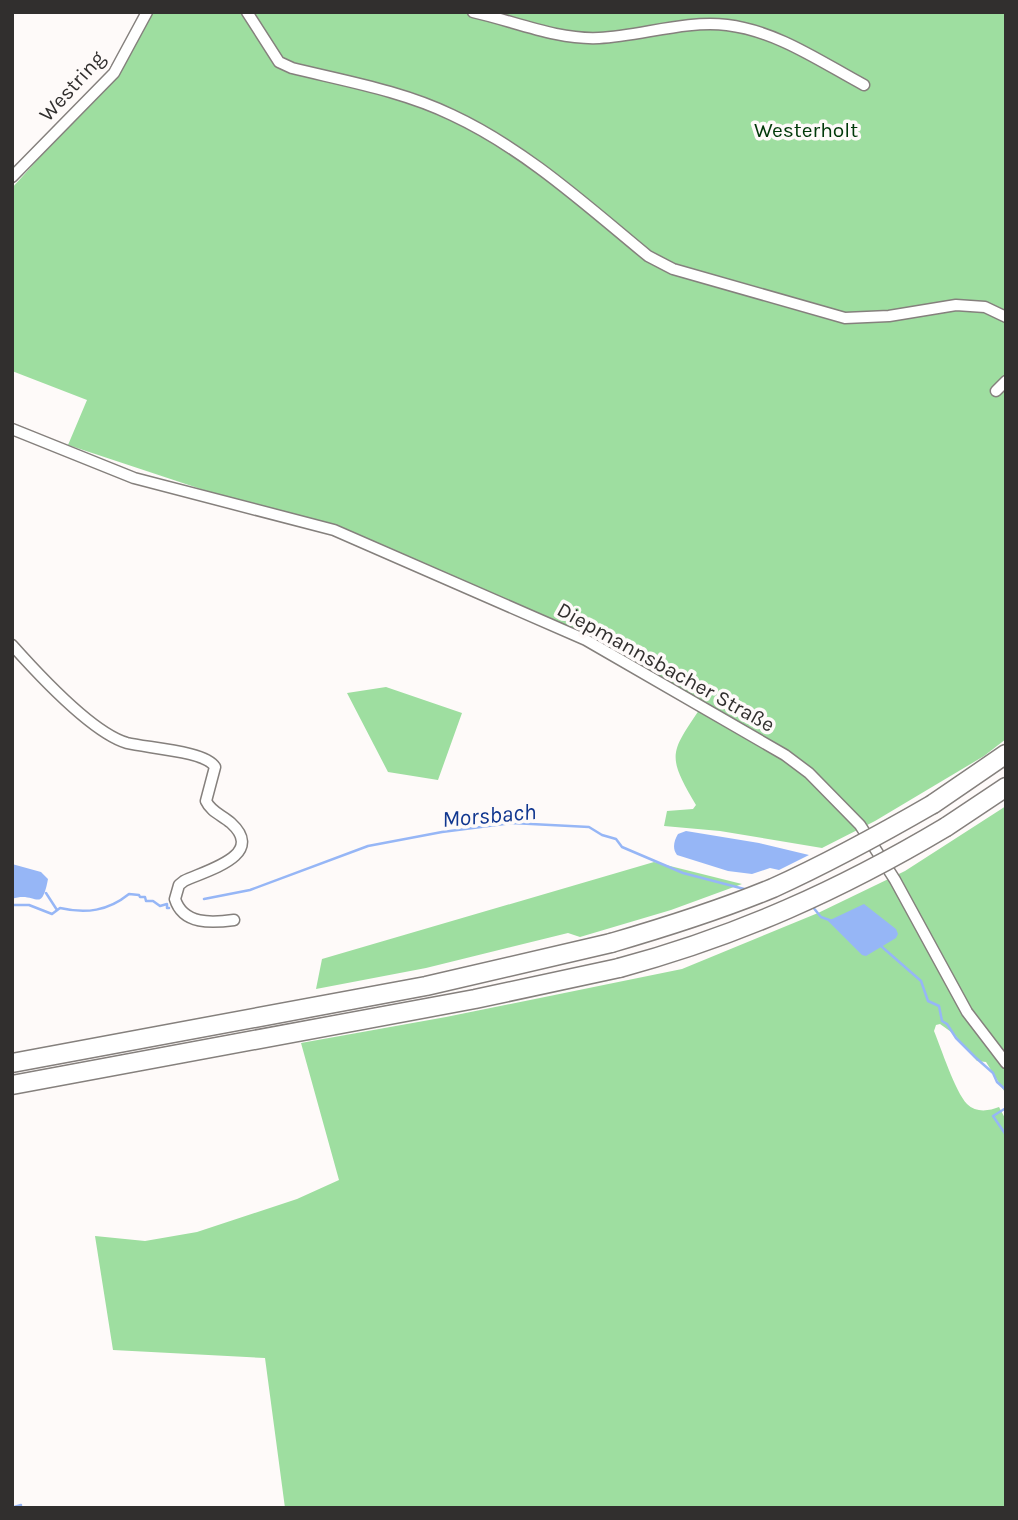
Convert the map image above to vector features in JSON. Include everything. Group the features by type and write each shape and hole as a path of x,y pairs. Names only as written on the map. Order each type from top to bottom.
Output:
{"highway":[{"path":"12,1063 426,986 611,943 663,928 771,888 876,837 933,804 1006,754"},
{"path":"12,1085 487,996 619,968 681,951 749,927 853,879 946,827 1006,787"}],"street":[{"name":"Westring","path":"12,177 114,73 147,12"},
{"path":"247,12 279,62 292,68 419,101 453,115 514,150 648,256 673,269 845,318 889,316 956,305 985,307 1006,317"},
{"path":"473,12 563,35 587,38 701,25 727,25 784,42 864,85"},
{"path":"996,391 1006,381"},
{"name":"Diepmannsbacher Straße","path":"12,429 134,478 334,530 586,640 785,755 809,774 860,825 895,880 967,1012 1006,1063"},
{"path":"12,645 86,720 108,735 128,743 200,757 212,762 215,767 206,801 211,809 236,828 240,840 239,849 234,858 225,864 184,881 176,892 175,899 181,911 194,919 208,922 234,920"}],"green space":[{"name":"Westerholt","path":"153,12 1006,12 1006,739 984,756 875,821 822,848 720,831 664,826 667,811 693,809 696,805 680,774 676,753 684,733 703,704 587,637 313,520 231,499 68,445 87,400 12,371 12,188 120,68"},
{"path":"386,687 462,713 438,780 388,772 347,693"},
{"path":"1006,806 1006,1094 986,1062 977,1061 954,1034 940,1024 936,1025 934,1031 962,1098 974,1109 999,1107 1006,1120 1006,1508 285,1508 265,1358 113,1350 95,1236 145,1241 197,1232 297,1199 339,1180 301,1043 446,1017 682,969 818,913 905,871"},
{"path":"654,862 742,884 671,910 580,937 568,933 426,968 316,989 322,959"}],"water":[{"path":"686,831 759,843 809,855 779,870 770,868 752,874 728,871 677,855 675,839 678,834"},
{"path":"12,864 41,872 48,879 40,899 12,899"},
{"path":"864,904 896,929 898,934 896,938 866,956 828,921"}],"waterway":[{"name":"Morsbach","path":"204,899 250,890 368,846 442,832 512,823 589,827 616,839 622,847 683,873 748,890"},
{"name":"Morsbach","path":"46,893 57,910"},
{"name":"Morsbach","path":"12,905 29,905 52,914 60,908 88,911 113,904 129,894 145,897 146,901 153,901 160,906 167,904 169,908"},
{"name":"Morsbach","path":"812,906 821,917 832,921"},
{"name":"Morsbach","path":"881,946 921,981 928,1001 939,1006 942,1021 1006,1090"},
{"name":"Morsbach","path":"1006,1108 993,1116 1006,1135"},
{"path":"14,1507 21,1505"}]}
